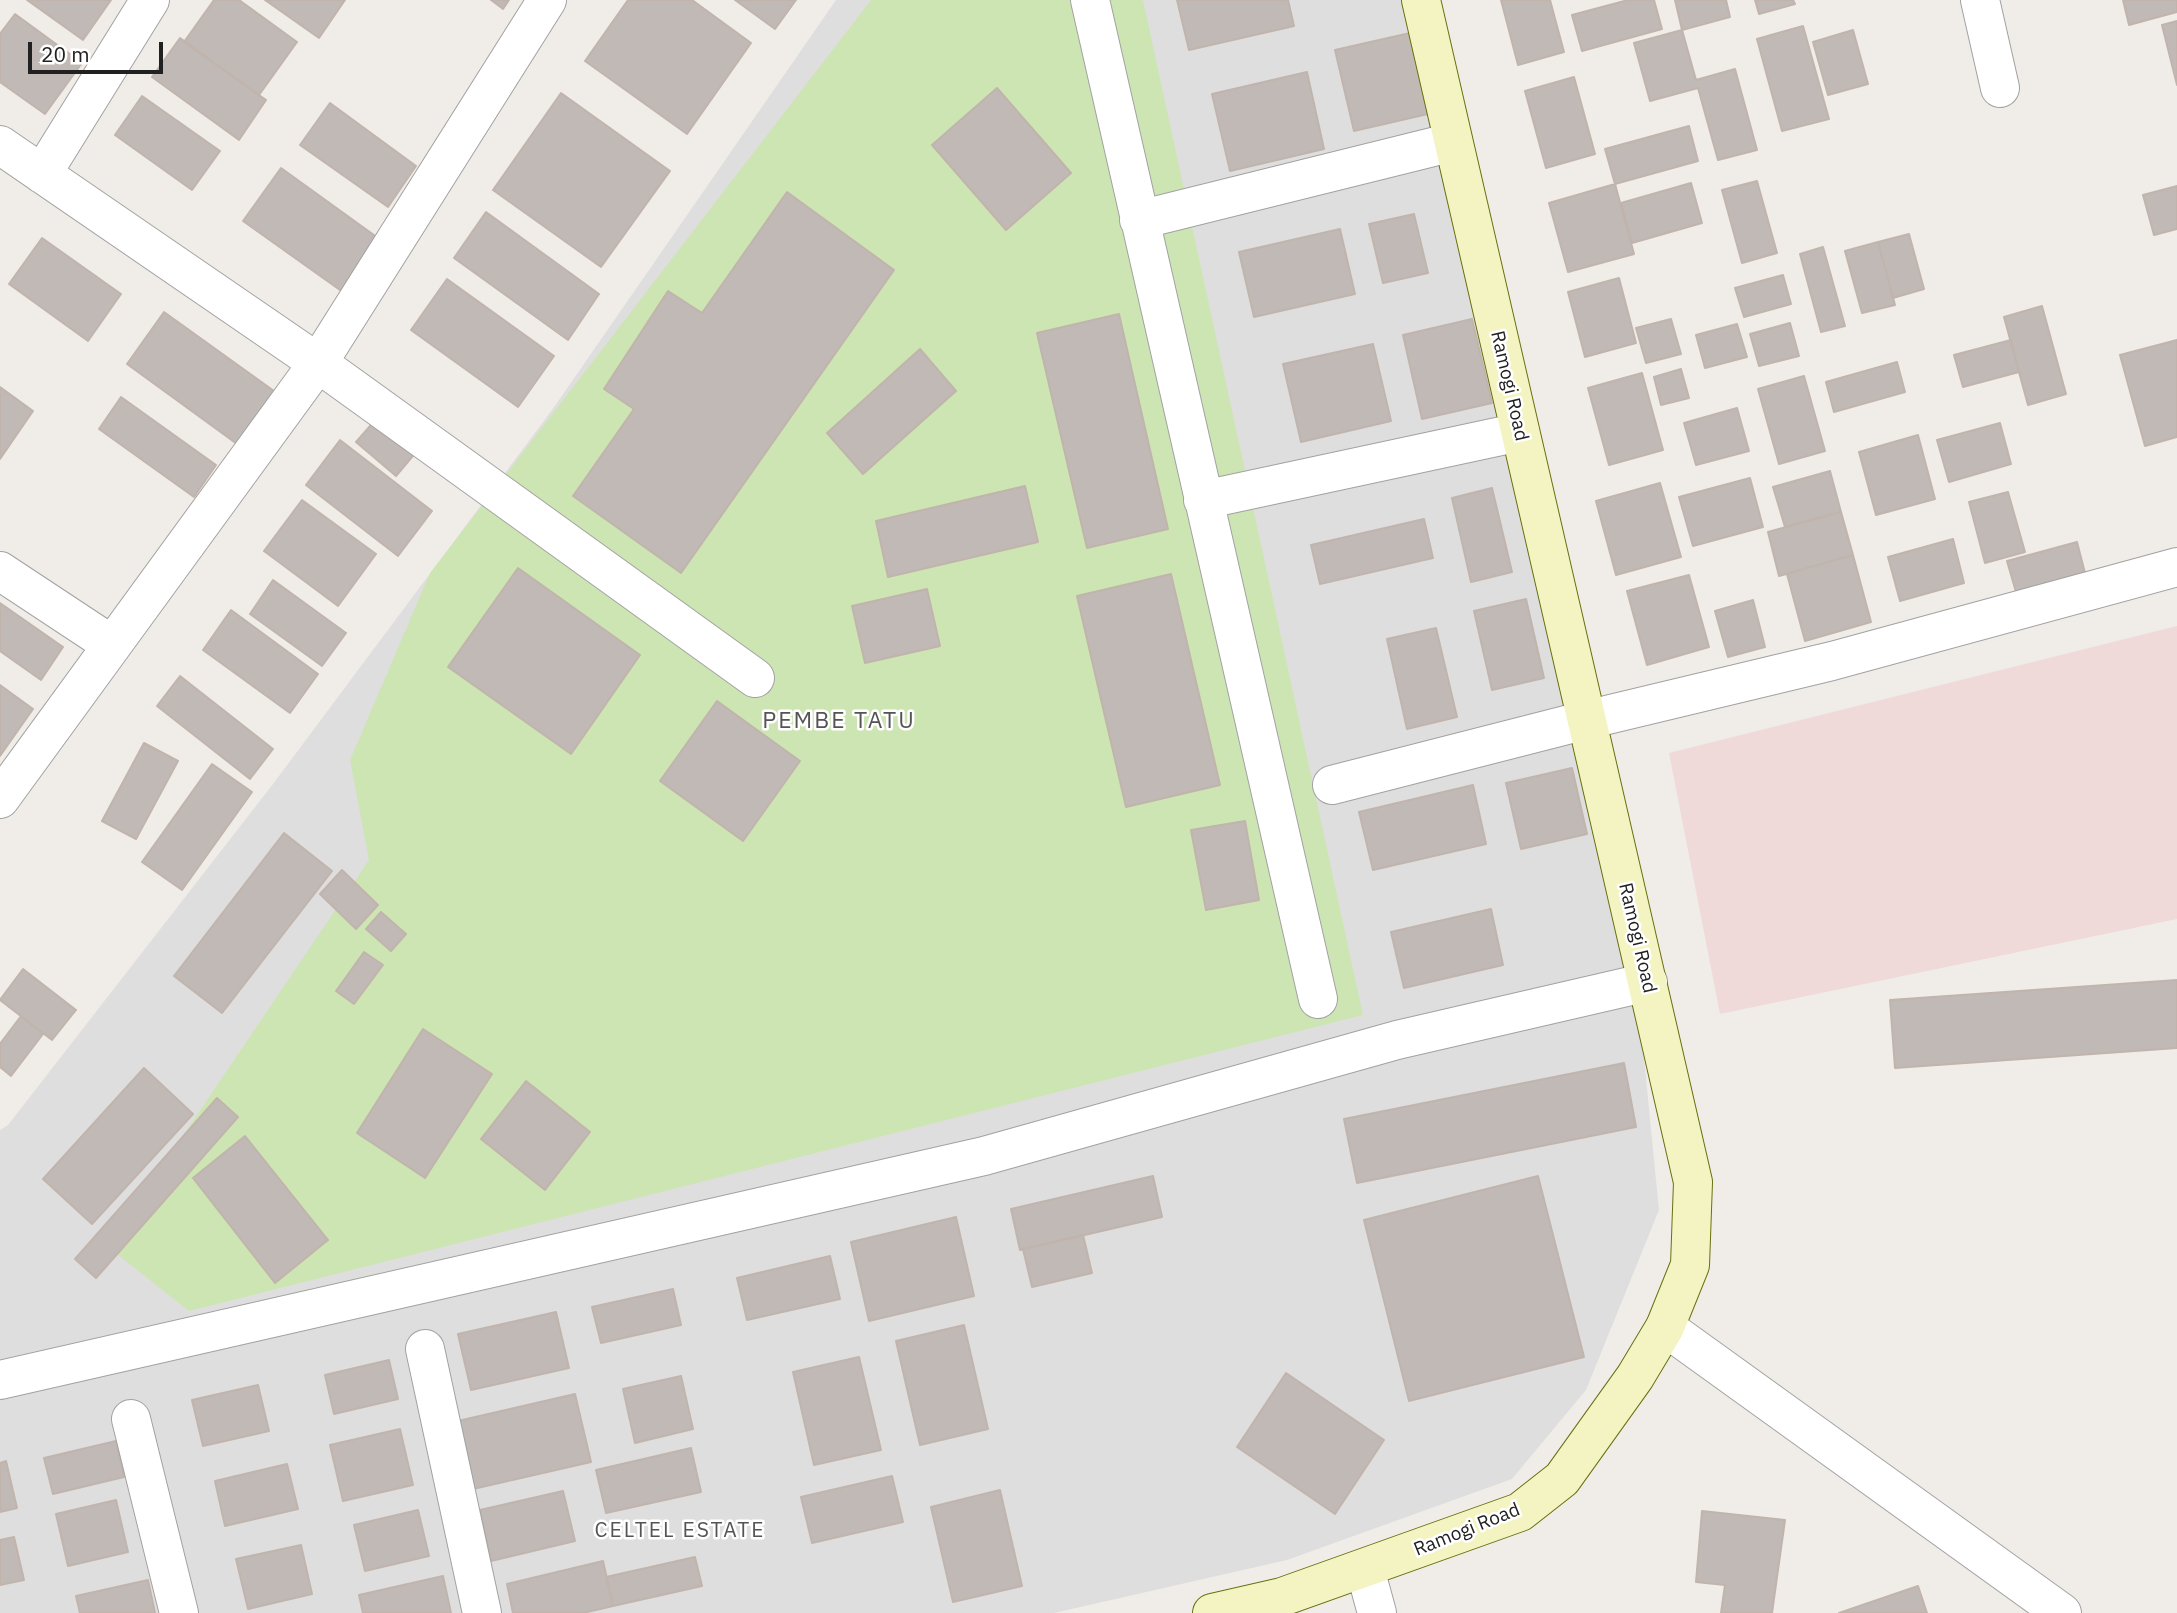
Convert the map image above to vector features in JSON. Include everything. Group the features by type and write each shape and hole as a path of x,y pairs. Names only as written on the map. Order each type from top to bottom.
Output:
{"street":[{"path":"43,174 149,0"},
{"path":"0,799 318,363 547,0"},
{"path":"1090,0 1318,999"},
{"name":"Ramogi Road","path":"1212,1613 1282,1597 1520,1513 1562,1479 1628,1388 1665,1327 1690,1265 1693,1182 1421,0"},
{"path":"1980,0 2000,88"},
{"path":"1139,220 1453,142"},
{"path":"0,145 318,363 755,678"},
{"path":"1203,500 1520,432"},
{"path":"1332,785 1832,661 2177,567"},
{"path":"0,571 112,645"},
{"path":"0,1380 984,1156 1397,1041 1648,982"},
{"path":"1665,1327 2062,1613"},
{"path":"425,1349 482,1613"},
{"path":"131,1419 179,1613"},
{"path":"1365,1569 1377,1613"}],"shaded area":[{"path":"836,0 1421,0 1628,896 1659,1210 1586,1390 1512,1479 1287,1560 1054,1613 0,1613 0,1130 8,1125 273,784 552,410"},
{"path":"2177,626 2177,919 1720,1014 1669,753"}],"green space":[{"path":"871,0 1143,0 1363,1015 189,1311 108,1247 369,860 350,760 430,573"}],"building":[{"path":"27,0 111,0 83,40"},
{"path":"214,0 239,0 297,42 259,95 184,42"},
{"path":"265,0 345,0 319,38"},
{"path":"491,0 509,0 503,9"},
{"path":"628,0 692,0 751,43 687,134 585,61"},
{"path":"735,0 796,0 775,29"},
{"path":"1177,0 1288,0 1294,26 1189,50"},
{"path":"1501,0 1550,0 1564,52 1518,65"},
{"path":"1628,0 1654,0 1662,29 1582,51 1572,15"},
{"path":"1675,0 1726,0 1730,17 1682,30"},
{"path":"1755,0 1793,0 1795,4 1759,14"},
{"path":"2123,0 2177,0 2177,12 2129,25"},
{"path":"15,14 82,63 45,114 0,82 0,34"},
{"path":"2177,21 2177,85 2162,25"},
{"path":"1803,26 1829,119 1782,131 1757,39"},
{"path":"1682,30 1696,80 1735,69 1757,150 1718,160 1698,88 1650,101 1634,43"},
{"path":"1853,30 1868,84 1828,95 1813,42"},
{"path":"1410,33 1428,114 1354,131 1335,50"},
{"path":"180,38 266,100 239,140 152,77"},
{"path":"1307,72 1324,149 1230,171 1212,94"},
{"path":"1574,77 1595,154 1546,168 1525,91"},
{"path":"997,88 1071,173 1006,230 932,145"},
{"path":"561,93 670,171 601,267 493,190"},
{"path":"142,96 220,151 192,190 115,135"},
{"path":"330,103 416,166 388,207 300,145"},
{"path":"1689,126 1698,161 1615,184 1605,149"},
{"path":"281,168 385,243 347,295 243,221"},
{"path":"1757,181 1777,253 1742,263 1722,190"},
{"path":"1691,183 1702,223 1632,243 1621,203"},
{"path":"1615,184 1634,254 1568,272 1549,203"},
{"path":"2177,186 2177,229 2154,235 2143,195"},
{"path":"787,192 894,270 681,573 573,496 634,409 604,389 668,291 702,313"},
{"path":"486,212 599,294 568,340 454,258"},
{"path":"1414,214 1428,273 1383,283 1369,224"},
{"path":"1340,229 1355,294 1254,317 1239,252"},
{"path":"1909,234 1924,289 1893,298 1878,242"},
{"path":"42,238 121,294 88,341 9,284"},
{"path":"1878,242 1895,305 1862,313 1845,251"},
{"path":"1823,247 1845,326 1821,332 1800,254"},
{"path":"1783,275 1791,304 1744,317 1735,288"},
{"path":"1619,278 1636,343 1585,357 1568,292"},
{"path":"447,279 554,356 518,407 411,330"},
{"path":"2042,306 2066,394 2028,405 2004,317"},
{"path":"164,312 274,391 237,444 127,364"},
{"path":"1119,314 1168,529 1087,548 1037,333"},
{"path":"1472,319 1492,403 1422,419 1403,335"},
{"path":"1671,319 1681,354 1646,363 1636,328"},
{"path":"1790,323 1799,356 1759,366 1750,334"},
{"path":"1737,324 1747,357 1705,368 1696,335"},
{"path":"2011,340 2019,372 1963,387 1954,355"},
{"path":"2177,340 2177,437 2145,446 2120,355"},
{"path":"1373,344 1391,421 1301,442 1283,364"},
{"path":"920,349 956,391 863,474 827,433"},
{"path":"1897,362 1905,392 1834,412 1826,382"},
{"path":"1681,369 1689,398 1661,405 1654,377"},
{"path":"1642,373 1663,450 1609,465 1588,388"},
{"path":"1804,376 1825,451 1779,464 1758,389"},
{"path":"0,387 33,411 0,459"},
{"path":"121,397 216,465 194,497 99,429"},
{"path":"1737,408 1749,451 1696,465 1684,423"},
{"path":"378,417 417,451 396,476 356,442"},
{"path":"2000,423 2011,464 1949,482 1937,440"},
{"path":"1918,435 1935,499 1876,515 1859,452"},
{"path":"340,440 432,511 398,556 306,485"},
{"path":"1830,471 1841,512 1785,527 1773,487"},
{"path":"1750,478 1763,527 1693,546 1679,497"},
{"path":"1660,483 1681,557 1616,575 1596,501"},
{"path":"1025,486 1038,542 888,577 876,521"},
{"path":"1492,488 1512,572 1471,582 1452,498"},
{"path":"2008,492 2025,552 1985,563 1969,502"},
{"path":"302,500 376,554 338,606 264,551"},
{"path":"1841,512 1853,555 1779,576 1768,532"},
{"path":"1424,519 1433,558 1320,584 1311,545"},
{"path":"1953,539 1964,583 1900,601 1888,557"},
{"path":"2077,542 2085,573 2016,592 2007,561"},
{"path":"1853,555 1871,622 1805,641 1787,574"},
{"path":"518,568 640,655 571,754 448,667"},
{"path":"1171,574 1220,785 1126,807 1077,596"},
{"path":"1689,575 1709,647 1647,665 1627,591"},
{"path":"273,580 346,633 322,666 250,614"},
{"path":"927,589 940,646 865,663 852,606"},
{"path":"1526,599 1544,678 1492,690 1474,611"},
{"path":"1753,600 1765,647 1728,657 1715,611"},
{"path":"0,603 63,647 41,680 0,651"},
{"path":"231,610 318,674 290,713 203,650"},
{"path":"1436,628 1457,717 1407,729 1387,639"},
{"path":"180,676 273,749 250,779 157,706"},
{"path":"0,685 33,709 0,756"},
{"path":"717,701 800,761 743,841 660,781"},
{"path":"144,743 178,761 136,839 102,821"},
{"path":"212,764 252,792 182,890 142,862"},
{"path":"1572,768 1587,834 1521,849 1506,783"},
{"path":"1473,785 1486,844 1373,870 1359,812"},
{"path":"1245,821 1259,900 1206,910 1191,830"},
{"path":"284,833 332,871 222,1013 174,976"},
{"path":"342,870 378,905 356,929 320,894"},
{"path":"1491,909 1503,965 1404,988 1391,932"},
{"path":"381,912 406,934 391,951 366,929"},
{"path":"364,952 383,965 354,1004 336,991"},
{"path":"23,969 76,1010 52,1040 0,1000"},
{"path":"2177,980 2177,1048 1895,1068 1890,1000"},
{"path":"21,1016 43,1034 11,1076 0,1067 0,1044"},
{"path":"423,1029 492,1074 425,1178 357,1133"},
{"path":"1624,1063 1636,1127 1357,1183 1344,1119"},
{"path":"144,1068 193,1114 92,1224 43,1179"},
{"path":"526,1081 590,1132 545,1190 481,1139"},
{"path":"217,1098 238,1117 96,1278 75,1259"},
{"path":"245,1136 328,1240 275,1283 193,1178"},
{"path":"1153,1176 1162,1217 1020,1250 1011,1209"},
{"path":"1538,1176 1584,1357 1409,1401 1364,1220"},
{"path":"956,1217 974,1296 869,1321 851,1242"},
{"path":"1083,1235 1092,1273 1032,1287 1023,1249"},
{"path":"830,1256 840,1299 747,1320 737,1278"},
{"path":"673,1289 681,1325 601,1343 592,1307"},
{"path":"556,1312 569,1368 471,1390 458,1334"},
{"path":"964,1325 988,1429 920,1445 896,1341"},
{"path":"859,1357 881,1450 814,1465 793,1372"},
{"path":"389,1360 398,1399 334,1414 325,1375"},
{"path":"1286,1373 1384,1440 1335,1514 1237,1447"},
{"path":"681,1376 693,1429 635,1443 623,1389"},
{"path":"258,1385 269,1431 203,1446 192,1400"},
{"path":"575,1394 591,1462 473,1489 458,1421"},
{"path":"400,1429 413,1485 343,1501 330,1445"},
{"path":"116,1441 124,1477 53,1494 44,1458"},
{"path":"691,1448 701,1492 606,1513 596,1470"},
{"path":"6,1461 17,1508 0,1512 0,1463"},
{"path":"287,1464 298,1509 225,1526 215,1481"},
{"path":"892,1476 903,1522 812,1543 801,1497"},
{"path":"1000,1490 1022,1586 953,1602 931,1507"},
{"path":"563,1491 575,1541 491,1561 480,1510"},
{"path":"116,1500 128,1552 68,1566 56,1514"},
{"path":"418,1510 429,1556 365,1571 354,1525"},
{"path":"1702,1511 1785,1520 1772,1613 1721,1613 1725,1585 1696,1582"},
{"path":"14,1537 24,1580 0,1585 0,1540"},
{"path":"301,1545 312,1594 248,1609 236,1559"},
{"path":"695,1557 702,1586 613,1606 606,1577"},
{"path":"603,1561 613,1606 583,1613 513,1613 507,1584"},
{"path":"443,1576 451,1613 363,1613 359,1595"},
{"path":"148,1580 155,1613 80,1613 76,1596"},
{"path":"1918,1586 1927,1613 1839,1613"}],"district":[{"name":"PEMBE TATU","path":"839,721"},
{"name":"CELTEL ESTATE","path":"680,1531"}]}
